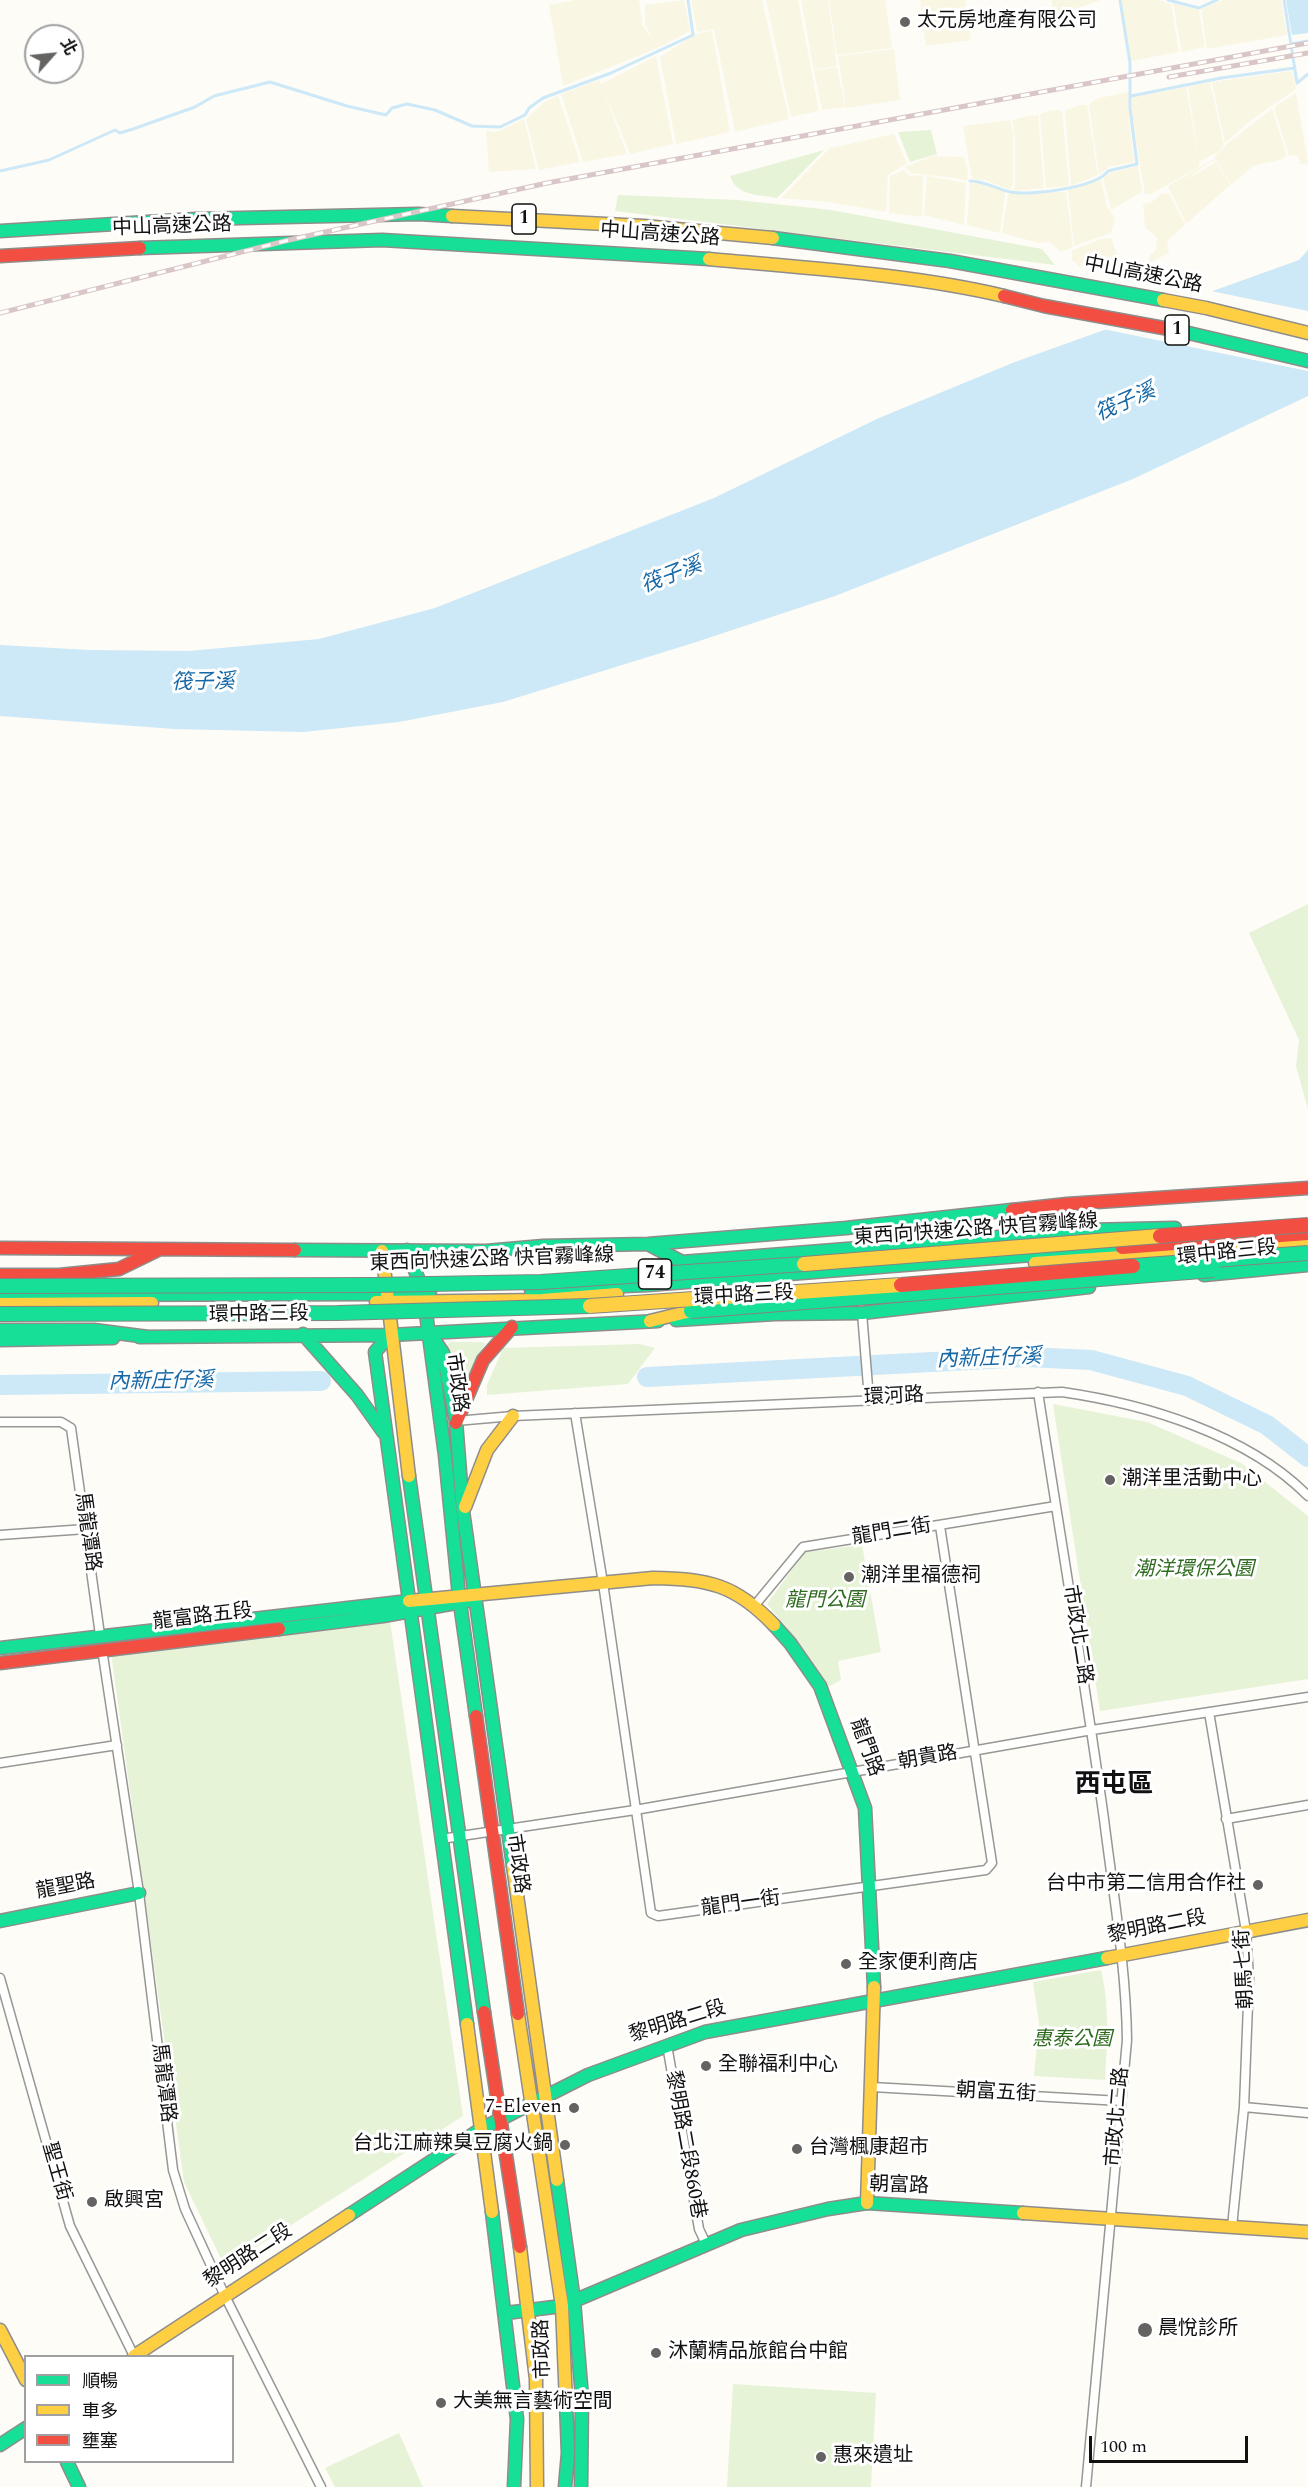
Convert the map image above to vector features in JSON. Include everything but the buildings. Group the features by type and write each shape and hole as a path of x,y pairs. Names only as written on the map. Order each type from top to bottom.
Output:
{"main road":[{"name":"中山高速公路","path":"0,231 196,219 418,214 644,226 773,238 950,261 1206,308 1308,333"},
{"name":"中山高速公路","path":"0,256 187,246 393,241 680,256 831,270 974,289 1044,306 1174,329 1308,361"},
{"path":"0,1248 486,1251 543,1246 648,1244 846,1228 1067,1204 1278,1188 1308,1188"},
{"path":"648,1244 682,1262 1087,1230 1136,1230 1270,1223 1306,1229"},
{"name":"東西向快速公路 快官霧峰線","path":"0,1286 541,1282 1306,1229"},
{"name":"環中路三段","path":"0,1304 424,1297 648,1285 1306,1229"},
{"name":"環中路三段","path":"424,1297 542,1300 1308,1244"},
{"path":"0,1275 60,1275 119,1269 158,1250"},
{"name":"市政路","path":"407,1250 424,1297 445,1455 459,1600 530,2103 568,2304 568,2453 565,2487"},
{"name":"市政路","path":"382,1251 390,1335 529,2312 539,2448 537,2487"},
{"path":"650,1321 691,1311 1143,1277 1278,1262 1302,1253"},
{"name":"74","path":"0,1314 379,1313 542,1308 652,1302 1302,1253"},
{"path":"1035,1263 1036,1293"},
{"name":"環中路三段","path":"0,1340 303,1334 390,1335 775,1314 862,1313 1308,1265"},
{"name":"環中路三段","path":"0,1295 386,1298"},
{"path":"445,1455 456,1421 483,1360 512,1327"},
{"path":"0,1330 94,1330 148,1337"},
{"name":"市政路","path":"429,1332 442,1353 456,1421 463,1511 479,1596 568,2304 582,2397 581,2487"},
{"path":"303,1334 357,1395 386,1435"},
{"name":"市政路","path":"390,1335 375,1352 506,2313 517,2420 514,2487"},
{"path":"463,1511 487,1450 513,1416"},
{"name":"龍門路","path":"409,1606 479,1596 653,1578 691,1579 728,1589 755,1605 790,1643 820,1686 854,1772 865,1808 875,2002 867,2203"},
{"name":"龍富路五段","path":"0,1648 101,1642 409,1606"},
{"name":"龍富路五段","path":"0,1663 101,1642"},
{"name":"龍聖路","path":"0,1921 139,1893"},
{"name":"黎明路二段","path":"136,2355 481,2129 588,2075 667,2045 705,2032 740,2024 875,2002 1308,1920"},
{"name":"朝富路","path":"506,2313 529,2312 568,2304 741,2230 867,2203 1308,2232"},
{"path":"0,2330 24,2376"},
{"path":"0,2445 24,2429"},
{"path":"68,2463 80,2487"}],"street":[{"path":"862,1313 869,1399"},
{"name":"市政北二路","path":"1038,1392 1092,1730 1122,1955 1127,2040 1086,2487"},
{"name":"環河路","path":"456,1421 574,1413 1062,1392 1099,1397 1207,1431 1262,1459 1308,1496"},
{"name":"龍門一街","path":"574,1413 603,1583 651,1913 658,1916 986,1870 992,1863 940,1526"},
{"name":"馬龍潭路","path":"0,1422 61,1422 71,1428 139,1893 173,2170 185,2209 225,2296 321,2487"},
{"name":"龍門二街","path":"755,1605 803,1547 1056,1506"},
{"path":"0,1535 86,1528"},
{"name":"朝貴路","path":"441,1839 635,1810 1092,1730 1308,1697"},
{"name":"朝馬七街","path":"1209,1712 1245,1931 1249,1978 1244,2107 1232,2227"},
{"path":"0,1763 117,1745"},
{"path":"1226,1819 1308,1805"},
{"name":"聖王街","path":"0,1978 70,2226 134,2355"},
{"name":"黎明路二段860巷","path":"667,2045 699,2229 706,2244"},
{"name":"朝富五街","path":"872,2087 1121,2101"},
{"path":"1244,2107 1308,2113"}],"shaded area":[{"path":"575,0 639,0 643,26 653,40 645,24 645,5 684,0 690,31 658,48 563,86 549,5"},
{"path":"691,0 762,0 789,119 735,132 714,29 697,32"},
{"path":"766,0 798,0 819,111 791,117"},
{"path":"801,0 828,0 837,66 814,70"},
{"path":"829,0 885,0 892,48 837,55"},
{"path":"920,0 965,0 971,40 926,46"},
{"path":"1052,0 1101,0 1081,7 1053,22"},
{"path":"1121,0 1159,0 1171,4 1179,52 1131,61"},
{"path":"1223,0 1281,0 1287,35 1207,49 1201,9"},
{"path":"1173,3 1199,10 1205,47 1182,52"},
{"path":"712,31 730,132 676,144 660,57 696,34"},
{"path":"894,49 900,100 846,108 838,56"},
{"path":"656,56 673,144 630,154 602,86 627,154 583,162 561,94 599,80 601,84"},
{"path":"837,67 845,107 822,110 814,71"},
{"path":"1292,71 1296,89 1250,121 1225,143 1212,82"},
{"path":"1210,82 1224,145 1218,152 1199,162 1199,167 1151,194 1145,194 1132,115 1132,97 1186,87 1199,161 1188,87"},
{"path":"1129,92 1129,121 1134,162 1109,167 1099,175 1089,104 1099,98"},
{"path":"1296,93 1308,163 1300,164 1298,155 1289,156 1274,107"},
{"path":"558,96 580,162 539,170 526,119 544,102"},
{"path":"1087,105 1098,175 1071,186 1065,110"},
{"path":"1272,109 1286,152 1285,156 1283,159 1253,166 1231,185 1214,157 1228,143"},
{"path":"1052,110 1062,111 1069,186 1046,188 1040,114"},
{"path":"1038,115 1044,188 1012,191 1015,187 1015,137 1012,120"},
{"path":"524,119 536,169 489,172 486,131 497,132"},
{"path":"1010,120 1013,133 1013,186 1009,190 988,181 972,179 963,126"},
{"path":"894,134 907,163 888,175 886,212 829,202 781,198 830,148"},
{"path":"932,156 964,157 968,171 967,181 911,173 905,167"},
{"path":"1214,159 1215,161 1210,162 1186,180 1216,162 1230,185 1186,224 1168,186"},
{"path":"1138,166 1142,192 1111,210 1103,177"},
{"path":"904,170 909,176 923,175 922,217 889,213 890,176"},
{"path":"927,176 966,183 964,225 924,215"},
{"path":"1101,179 1107,206 1115,219 1111,233 1074,246 1068,190"},
{"path":"970,183 984,184 1005,192 1000,233 967,225"},
{"path":"1066,192 1073,247 1061,252 1050,242 1039,243 1002,233 1008,194"},
{"path":"1169,193 1185,225 1167,241 1169,253 1150,263 1148,257 1156,250 1157,238 1145,227 1143,204 1152,202 1161,194"},
{"path":"1111,238 1117,254 1117,269 1092,265 1080,267 1072,260 1072,250 1101,239"}],"green space":[{"path":"931,130 937,154 910,162 898,132"},
{"path":"824,150 777,198 743,191 733,183 730,176"},
{"path":"618,195 738,200 831,210 1042,249 1055,265 615,211"},
{"path":"1308,904 1308,1109 1296,1066 1299,1040 1249,933"},
{"path":"450,1342 482,1342 485,1344 465,1380 459,1404 455,1395 447,1346"},
{"path":"640,1344 655,1348 628,1384 487,1395 487,1385 503,1348"},
{"name":"潮洋環保公園","path":"1053,1404 1147,1422 1241,1463 1308,1516 1308,1679 1100,1711"},
{"name":"龍門公園","path":"862,1545 881,1652 838,1661 841,1680 828,1687 795,1638 767,1604 805,1552"},
{"path":"390,1621 463,2116 225,2267 184,2182 111,1653"},
{"name":"惠泰公園","path":"1101,1970 1107,2011 1105,2080 1034,2076 1039,2024 1033,1982"},
{"path":"733,2384 876,2393 871,2487 727,2487"},
{"path":"399,2433 423,2487 335,2487 325,2468"}],"water":[{"path":"1286,0 1308,0 1308,33 1292,35"},
{"name":"筏子溪","path":"1308,250 1308,396 1133,479 835,596 503,702 399,722 303,732 174,729 0,716 0,645 89,650 189,651 319,639 435,608 714,498 879,418 1015,362 1299,260"}],"pier":[{"path":"1206,290 1308,311 1308,371 1098,328"}],"waterway":[{"path":"0,171 49,160 115,130 120,133 133,129 195,107 214,96 270,82 347,106 386,115 392,108 407,104 435,110 472,126 500,127 525,115 529,108 543,98 611,73 693,35 688,0"},
{"path":"970,181 981,182 1010,192 1047,192 1090,182 1108,171 1137,164 1130,108 1130,63 1120,0"},
{"path":"1168,0 1199,8 1217,0"},
{"path":"1284,0 1297,83 1308,74"},
{"path":"1291,44 1308,41"},
{"path":"1131,96 1221,78 1295,68"},
{"name":"內新庄仔溪","path":"647,1377 1027,1357 1091,1360 1187,1386 1267,1425 1308,1457"},
{"name":"內新庄仔溪","path":"0,1385 321,1381"}],"railway":[{"path":"0,313 289,240 547,183 1308,43"},
{"path":"1169,77 1308,53"}],"traffic: fast":[{"path":"0,231 196,219 418,214 452,216"},
{"path":"773,238 950,261 1163,300"},
{"path":"140,248 382,240 709,259"},
{"path":"1180,331 1308,361"},
{"path":"295,1250 486,1251 543,1246 648,1244 846,1228 1012,1210"},
{"path":"648,1244 682,1262 1087,1230 1175,1228"},
{"path":"531,1290 648,1285 1122,1248"},
{"path":"407,1250 423,1291 445,1455 459,1596 476,1716"},
{"path":"1133,1266 1308,1253"},
{"path":"0,1286 541,1282 804,1264"},
{"path":"1204,1275 1308,1265"},
{"path":"691,1311 1214,1270"},
{"path":"676,1320 775,1314 862,1313 1089,1287"},
{"path":"0,1295 387,1294 430,1291"},
{"path":"0,1314 338,1313 590,1306"},
{"path":"139,1337 390,1335 658,1321"},
{"path":"0,1330 94,1330 148,1337"},
{"path":"303,1334 357,1395 384,1433"},
{"path":"390,1335 375,1352 467,2024"},
{"path":"431,1335 443,1353 456,1421 463,1511 513,1866"},
{"path":"0,1340 113,1338"},
{"path":"409,1476 484,2012"},
{"path":"0,1648 409,1601"},
{"path":"279,1629 383,1616 467,1601"},
{"path":"774,1625 790,1643 820,1686 865,1808 874,1987"},
{"path":"0,1921 139,1893"},
{"path":"349,2215 481,2129 588,2075 705,2032 1107,1958"},
{"path":"557,2180 574,2301 582,2397 581,2487"},
{"path":"506,2313 562,2306 741,2230 828,2209 867,2203 1023,2213"},
{"path":"492,2212 517,2419 514,2487"},
{"path":"565,2487 568,2453 566,2403"},
{"path":"0,2445 24,2429"},
{"path":"67,2463 79,2487"}],"traffic: slow":[{"path":"452,216 644,226 773,238"},
{"path":"709,259 895,277 969,288 1004,296"},
{"path":"1163,300 1308,333"},
{"path":"804,1264 1160,1236"},
{"path":"1035,1263 1308,1244"},
{"path":"382,1251 409,1476"},
{"path":"590,1306 901,1285"},
{"path":"376,1302 542,1300 617,1294"},
{"path":"0,1304 152,1303"},
{"path":"650,1321 691,1311"},
{"path":"465,1507 487,1450 513,1416"},
{"path":"409,1601 653,1578 690,1580 720,1586 733,1592 760,1611 774,1625"},
{"path":"513,1866 557,2180"},
{"path":"1107,1958 1308,1920"},
{"path":"867,2203 874,1987"},
{"path":"518,2014 562,2306 566,2403"},
{"path":"467,2024 492,2212"},
{"path":"1023,2213 1308,2232"},
{"path":"136,2355 349,2215"},
{"path":"520,2247 536,2379 537,2487"},
{"path":"0,2330 24,2376"}],"traffic: jam":[{"path":"0,256 140,248"},
{"path":"1004,296 1044,306 1180,331"},
{"path":"1012,1210 1067,1204 1308,1188"},
{"path":"1160,1236 1308,1225"},
{"path":"1122,1248 1308,1234"},
{"path":"0,1248 295,1250"},
{"path":"0,1275 59,1275 119,1269 158,1250"},
{"path":"901,1285 1133,1266"},
{"path":"456,1423 483,1360 512,1327"},
{"path":"0,1663 279,1629"},
{"path":"476,1716 518,2014"},
{"path":"484,2012 520,2247"}],"place":[{"name":"太元房地產有限公司","path":"905,22"},
{"name":"潮洋里活動中心","path":"1110,1480"},
{"name":"潮洋里福德祠","path":"849,1577"},
{"name":"台中市第二信用合作社","path":"1258,1885"},
{"name":"全家便利商店","path":"846,1964"},
{"name":"全聯福利中心","path":"706,2066"},
{"name":"7-Eleven","path":"574,2108"},
{"name":"台北江麻辣臭豆腐火鍋","path":"565,2145"},
{"name":"台灣楓康超市","path":"797,2149"},
{"name":"啟興宮","path":"92,2202"},
{"name":"晨悅診所","path":"1145,2330"},
{"name":"沐蘭精品旅館台中館","path":"656,2353"},
{"name":"大美無言藝術空間","path":"441,2403"},
{"name":"惠來遺址","path":"821,2457"}],"district":[{"name":"西屯區","path":"1114,1787"}]}
